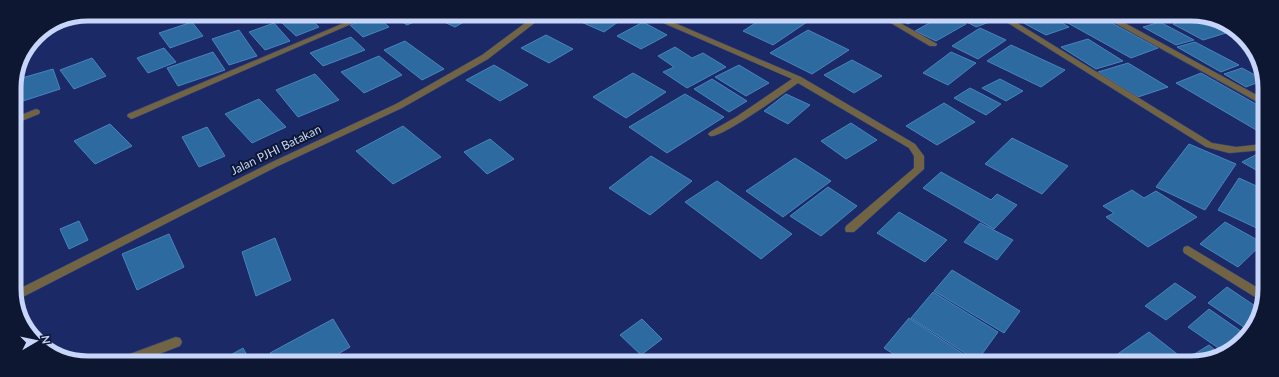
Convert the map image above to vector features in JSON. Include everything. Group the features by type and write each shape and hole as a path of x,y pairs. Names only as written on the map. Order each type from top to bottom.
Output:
{"street":[{"path":"132,116 354,21"},
{"name":"Jalan PJHI Batakan","path":"21,293 273,165 399,106 485,57 533,21"},
{"path":"663,21 798,79 912,146 919,156 919,169 850,228"},
{"path":"892,21 933,44"},
{"path":"1009,21 1209,145 1236,151 1258,148"},
{"path":"1115,21 1258,99"},
{"path":"713,134 798,79"},
{"path":"21,118 36,112"},
{"path":"1188,250 1257,294"},
{"path":"139,356 176,342"}],"building":[{"path":"280,21 313,21 319,27 296,36"},
{"path":"362,21 382,21 389,27 363,37 350,25"},
{"path":"401,21 416,21 407,25"},
{"path":"442,21 466,21 455,27"},
{"path":"579,21 619,21 604,32"},
{"path":"759,21 807,22 773,45 743,31"},
{"path":"901,21 914,21 908,24"},
{"path":"933,21 960,21 966,24 936,41 915,31"},
{"path":"965,21 992,21 976,27"},
{"path":"1020,21 1059,21 1069,27 1046,35"},
{"path":"1108,21 1158,48 1131,58 1066,22"},
{"path":"1183,21 1207,23 1226,33 1203,40 1173,24"},
{"path":"192,22 203,36 170,48 159,33"},
{"path":"643,22 667,35 641,49 617,36"},
{"path":"1160,22 1194,40 1176,45 1143,27"},
{"path":"274,23 290,41 265,50 249,32"},
{"path":"980,28 1006,40 978,59 952,46"},
{"path":"239,30 257,56 229,65 212,39"},
{"path":"808,30 849,50 812,74 770,53"},
{"path":"546,35 573,49 549,63 521,48"},
{"path":"351,37 365,50 323,66 310,53"},
{"path":"1088,39 1123,61 1096,69 1061,47"},
{"path":"405,41 444,69 422,80 384,50"},
{"path":"1195,42 1239,65 1221,72 1177,47"},
{"path":"1011,45 1065,70 1041,87 987,61"},
{"path":"675,47 692,58 703,53 726,67 687,88 663,72 674,67 658,56"},
{"path":"164,48 176,62 148,73 137,58"},
{"path":"213,52 225,70 178,86 167,68"},
{"path":"951,52 976,63 948,85 923,73"},
{"path":"379,56 402,75 364,93 341,72"},
{"path":"92,58 106,76 74,89 60,70"},
{"path":"852,60 882,76 854,93 824,75"},
{"path":"1128,63 1168,87 1138,97 1098,72"},
{"path":"494,65 528,85 500,101 466,80"},
{"path":"739,65 769,83 746,96 715,77"},
{"path":"1242,68 1257,76 1258,82 1246,87 1224,74"},
{"path":"53,69 60,89 21,102 22,78"},
{"path":"633,73 666,92 626,118 593,97"},
{"path":"1201,73 1258,105 1258,131 1176,83"},
{"path":"315,74 339,100 298,117 276,90"},
{"path":"712,79 747,101 729,112 694,89"},
{"path":"1000,79 1023,91 1006,101 982,88"},
{"path":"970,88 1001,104 986,115 954,98"},
{"path":"685,94 724,117 667,153 629,127"},
{"path":"786,94 810,105 788,124 764,111"},
{"path":"259,99 286,127 252,143 225,114"},
{"path":"944,103 975,122 937,145 906,126"},
{"path":"851,123 877,140 846,159 821,141"},
{"path":"110,124 132,146 95,164 74,141"},
{"path":"403,126 441,157 393,184 356,151"},
{"path":"207,127 225,156 199,167 182,137"},
{"path":"1012,138 1068,166 1042,194 985,164"},
{"path":"490,139 514,159 487,174 464,152"},
{"path":"1189,144 1236,164 1205,210 1156,187"},
{"path":"1258,154 1258,171 1242,162"},
{"path":"651,156 692,181 650,215 609,188"},
{"path":"795,158 831,181 783,217 746,191"},
{"path":"941,172 991,200 997,194 1017,205 994,229 923,188"},
{"path":"1239,178 1258,187 1258,229 1218,210"},
{"path":"717,181 792,234 761,259 685,202"},
{"path":"828,187 857,206 821,236 790,216"},
{"path":"1132,190 1144,198 1156,191 1197,217 1148,247 1106,217 1114,213 1103,206"},
{"path":"899,212 947,240 925,262 877,233"},
{"path":"79,221 88,240 69,249 60,229"},
{"path":"1225,222 1258,240 1258,248 1238,267 1200,244"},
{"path":"980,223 1013,240 997,260 964,242"},
{"path":"169,234 184,267 137,290 122,254"},
{"path":"275,238 291,280 256,296 242,252"},
{"path":"952,270 1020,311 1004,333 934,291"},
{"path":"1175,283 1196,297 1166,320 1145,306"},
{"path":"1227,287 1256,306 1251,319 1245,328 1208,303"},
{"path":"933,292 998,332 981,356 969,356 911,318"},
{"path":"1209,309 1242,332 1232,342 1220,349 1188,327"},
{"path":"909,318 966,356 897,356 884,348"},
{"path":"333,319 350,347 335,356 271,356 270,353"},
{"path":"642,319 662,339 641,355 620,335"},
{"path":"1149,332 1180,356 1115,356"},
{"path":"1209,345 1216,351 1204,355 1191,356"},
{"path":"243,348 247,356 229,356"}]}
